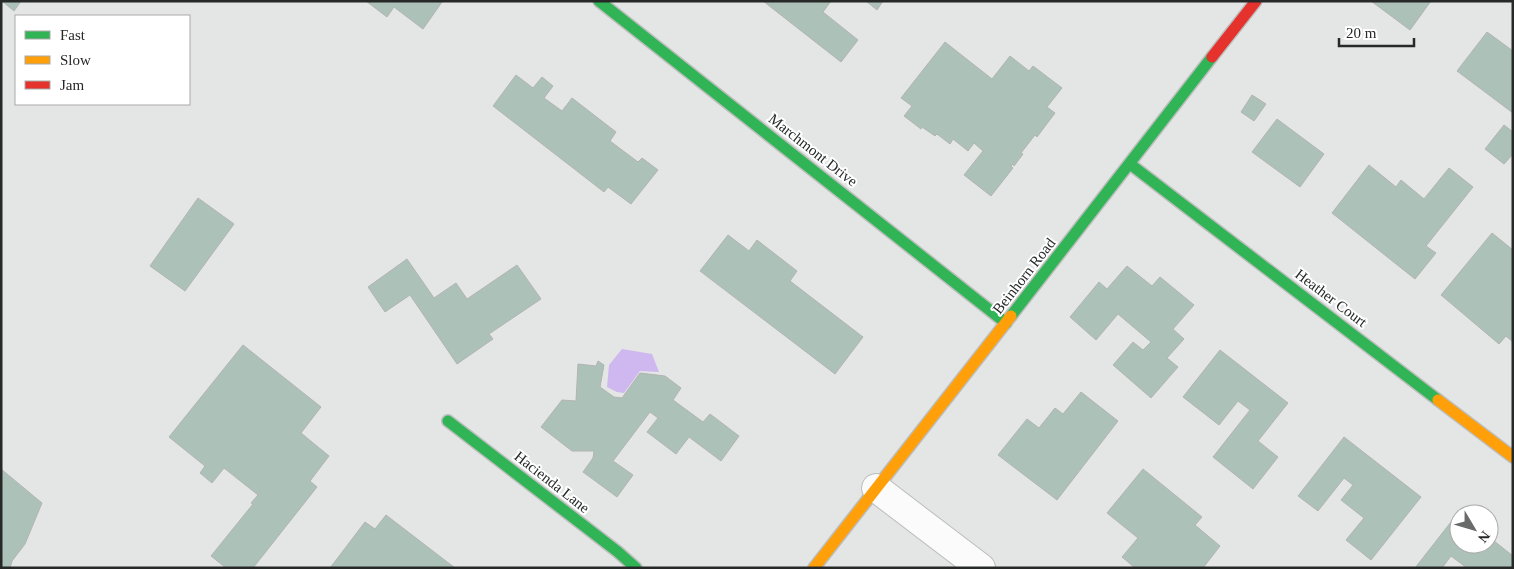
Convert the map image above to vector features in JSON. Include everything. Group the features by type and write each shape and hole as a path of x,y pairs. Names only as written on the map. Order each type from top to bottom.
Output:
{"street":[{"name":"Marchmont Drive","path":"599,1 1006,323"},
{"name":"Beinhorn Road","path":"814,568 1256,1"},
{"name":"Heather Court","path":"1130,164 1513,457"},
{"name":"Hacienda Lane","path":"448,421 618,552 636,568"},
{"path":"876,488 981,568"}],"shaded area":[{"path":"622,349 652,354 659,372 640,371 624,393 607,387 609,365"}],"building":[{"path":"2,1 21,1 14,11"},
{"path":"366,1 442,2 423,29 394,7 387,17"},
{"path":"763,1 831,1 823,12 858,40 841,62"},
{"path":"866,1 883,1 877,10"},
{"path":"1371,1 1431,1 1410,30"},
{"path":"1487,32 1513,51 1513,113 1457,71"},
{"path":"945,42 992,79 1010,56 1029,71 1033,66 1062,88 1047,107 1055,113 1037,137 1035,135 1021,153 1023,154 1014,166 1013,164 1011,166 1013,168 991,196 964,175 983,151 974,143 968,151 953,139 950,144 937,134 935,136 922,127 921,129 904,116 912,106 901,98"},
{"path":"516,75 533,88 542,77 553,86 544,98 562,111 572,98 616,132 610,141 638,162 642,158 658,170 631,204 608,187 604,192 493,106"},
{"path":"1252,95 1266,104 1254,121 1241,112"},
{"path":"1277,119 1324,154 1300,187 1252,152"},
{"path":"1504,125 1513,132 1513,154 1504,164 1485,149"},
{"path":"1369,165 1396,187 1401,180 1424,199 1449,168 1473,187 1426,246 1436,253 1415,279 1332,213"},
{"path":"198,198 234,224 185,291 150,266"},
{"path":"1492,233 1513,250 1513,342 1506,336 1499,344 1441,295"},
{"path":"728,235 749,251 757,240 797,271 790,281 863,337 835,374 700,271"},
{"path":"407,259 434,298 456,283 467,299 517,265 541,299 489,334 493,339 457,364 410,295 385,312 368,287"},
{"path":"1127,266 1152,286 1160,277 1194,305 1173,329 1184,339 1167,358 1178,367 1151,398 1113,365 1133,342 1143,350 1151,342 1118,314 1096,340 1070,317 1099,282 1107,289"},
{"path":"243,345 321,407 301,433 329,456 310,481 317,487 253,568 226,568 211,556 253,504 251,503 258,495 224,468 212,483 200,473 205,466 169,437"},
{"path":"1220,350 1288,403 1258,441 1278,457 1253,489 1213,457 1250,410 1238,401 1219,425 1183,397"},
{"path":"598,361 604,365 600,387 614,397 622,398 640,373 665,376 681,388 673,400 703,422 710,414 739,436 721,461 689,437 676,454 647,432 658,418 650,412 613,461 633,475 617,497 583,472 593,458 594,451 572,451 541,427 562,400 576,401 578,364 596,366"},
{"path":"1081,392 1118,421 1057,500 998,455 1027,419 1039,428 1055,408 1063,414"},
{"path":"1344,437 1421,497 1371,560 1346,540 1364,518 1341,500 1353,485 1344,478 1318,511 1298,496"},
{"path":"1,469 42,503 25,544 12,561 10,568 1,568"},
{"path":"1143,469 1202,517 1195,525 1220,546 1203,568 1135,568 1122,557 1138,538 1107,513"},
{"path":"386,515 455,568 330,568 365,522 375,529"},
{"path":"1449,525 1449,554 1499,554 1499,545 1513,556 1513,564 1510,568 1467,568 1451,556 1442,568 1415,568"}],"traffic: fast":[{"path":"599,1 1006,323"},
{"path":"1011,316 1212,57"},
{"path":"1130,164 1438,400"},
{"path":"448,421 618,552 636,568"}],"traffic: slow":[{"path":"814,568 1011,316"},
{"path":"1438,400 1513,457"}],"traffic: jam":[{"path":"1212,57 1256,1"}]}
